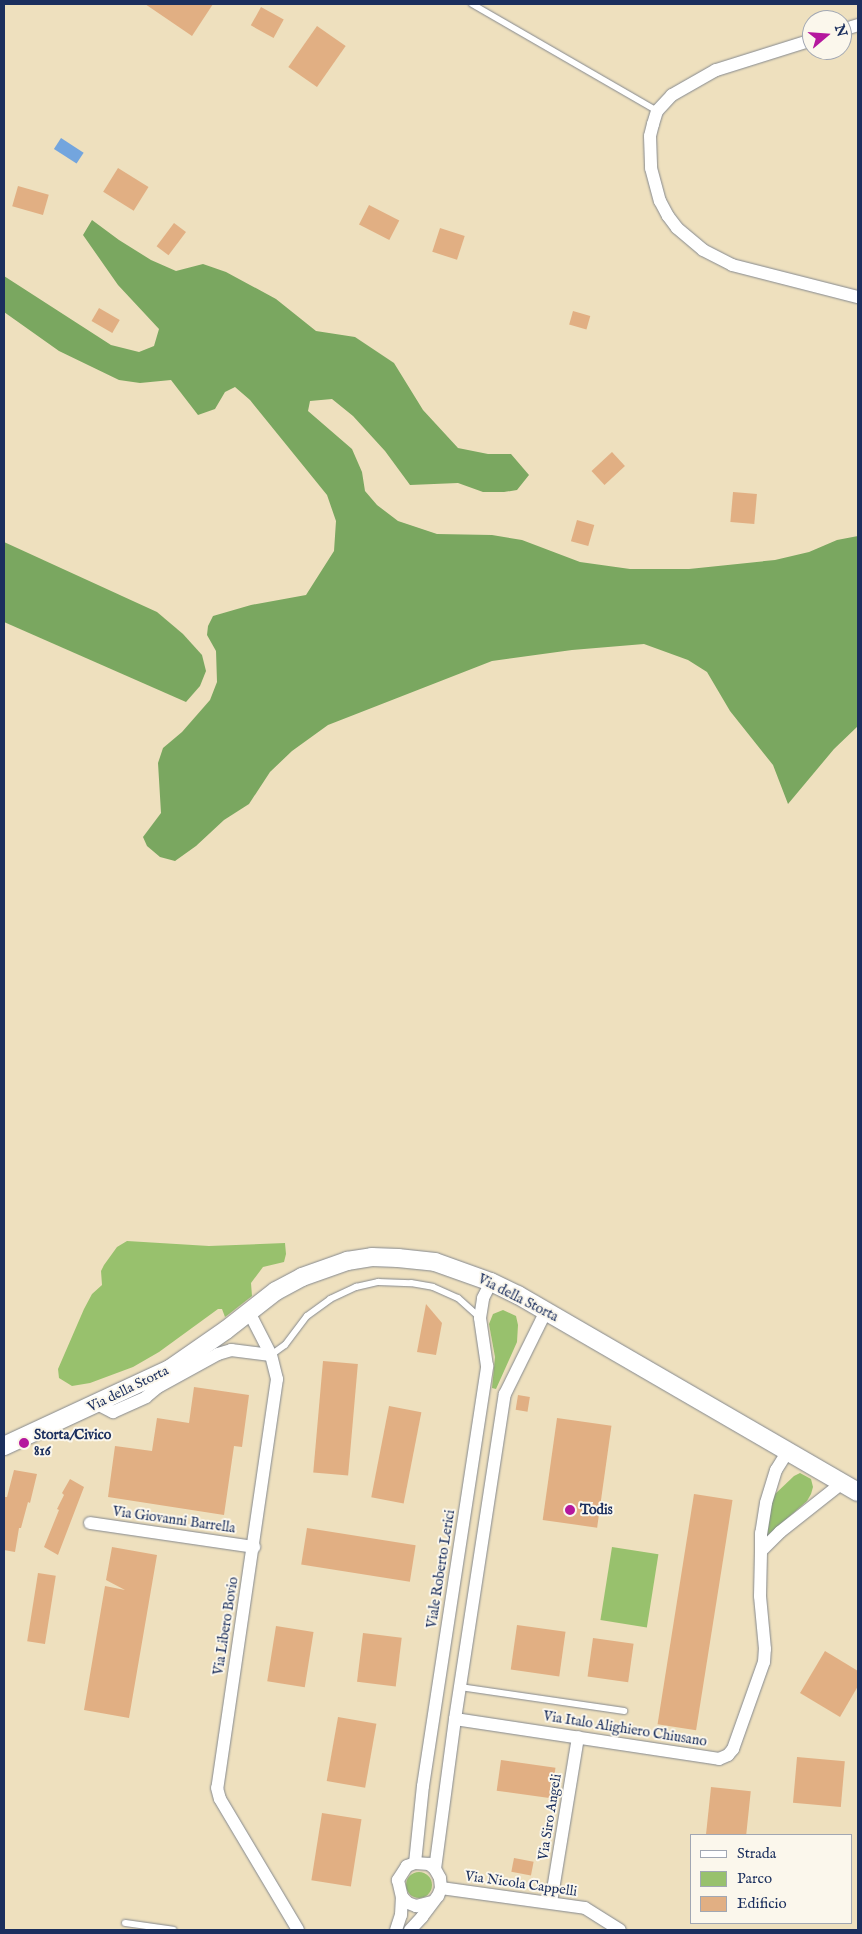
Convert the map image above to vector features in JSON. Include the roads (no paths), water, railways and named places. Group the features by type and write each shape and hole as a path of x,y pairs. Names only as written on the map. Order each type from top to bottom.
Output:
{"main road":[{"name":"Via della Storta","path":"4,1446 170,1369 276,1291 302,1277 347,1261 372,1257 435,1262 490,1282 546,1311 858,1492"}],"street":[{"path":"802,43 716,70 672,95 657,111 650,136 651,168 655,184 668,216 690,240 718,259 732,265 858,297"},
{"name":"Viale Roberto Lerici","path":"415,1863 423,1786 487,1366 480,1318 483,1298 490,1282"},
{"path":"435,1869 455,1719 505,1394 546,1311"},
{"name":"Via Libero Bovio","path":"249,1312 271,1355 277,1379 254,1547 217,1788 220,1798 298,1930"},
{"path":"97,1404 113,1412 146,1396 218,1354 231,1350 271,1355"},
{"name":"Via Italo Alighiero Chiusano","path":"455,1719 719,1759 728,1755 734,1749 764,1662 765,1649 760,1596 760,1533 766,1503 776,1470 788,1451"},
{"path":"761,1551 780,1532 842,1483"},
{"name":"Via Giovanni Barrella","path":"90,1523 254,1547"},
{"name":"Via Siro Angeli","path":"551,1902 578,1737"},
{"path":"396,1930 401,1915 402,1897 398,1880 407,1866 422,1862 435,1869 440,1878 441,1888 410,1930"},
{"name":"Via Nicola Cappelli","path":"441,1888 585,1908 620,1930"},
{"path":"402,1897 408,1903 416,1906 432,1902"}],"lane":[{"path":"472,4 657,111"},
{"path":"271,1355 285,1345 307,1316 330,1299 356,1287 378,1282 411,1283 433,1287 458,1298 480,1318"},
{"path":"460,1687 624,1711"},
{"path":"125,1924 174,1930"}],"water":[{"path":"61,138 84,153 77,164 54,149"}],"place":[{"name":"Storta/Civico 816","path":"24,1443"},
{"name":"Todis","path":"570,1510"}]}
